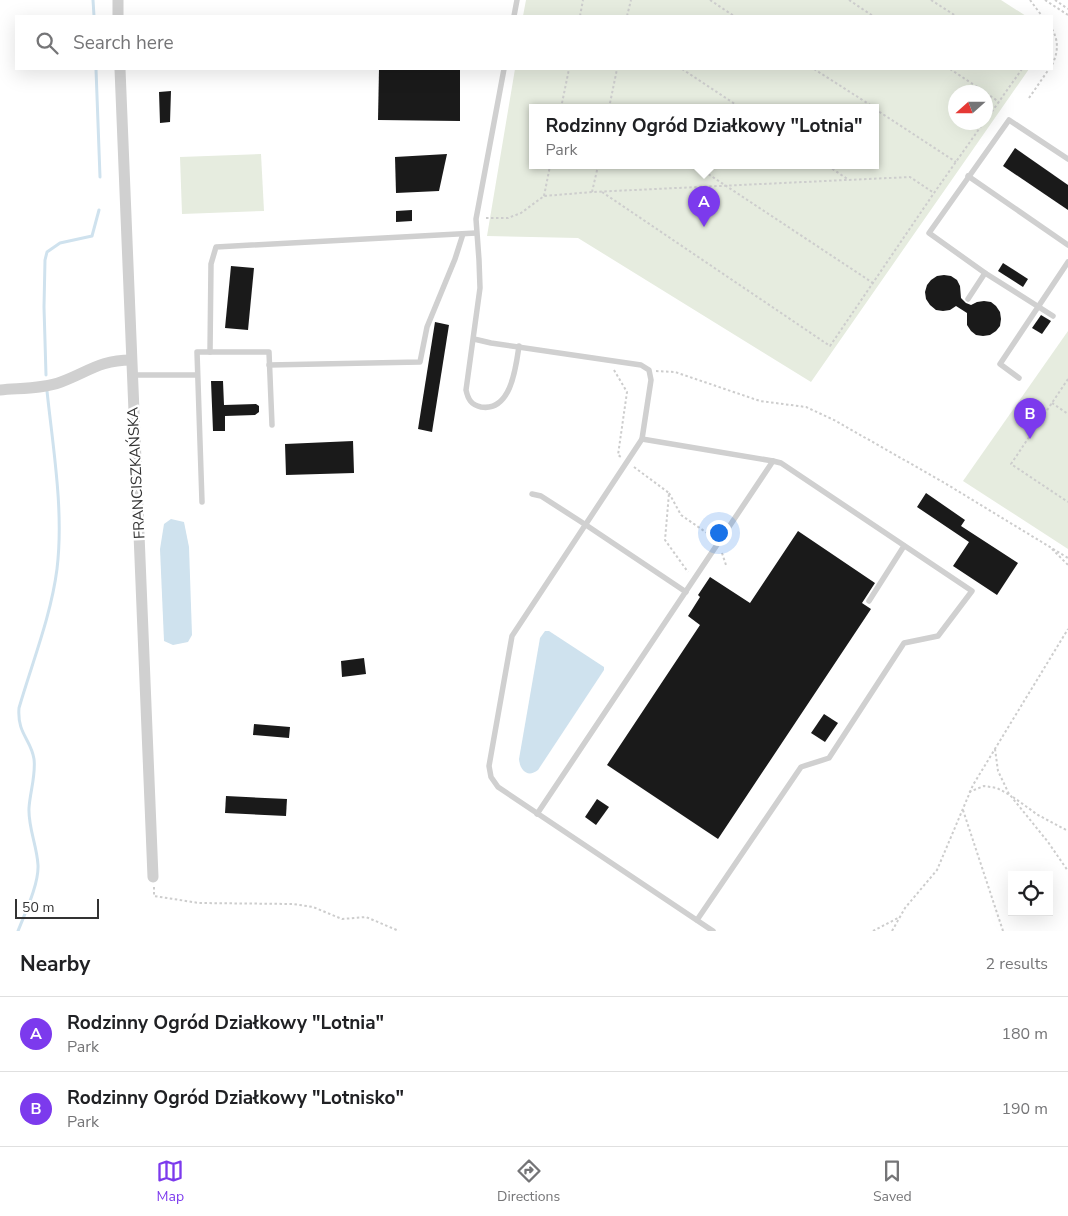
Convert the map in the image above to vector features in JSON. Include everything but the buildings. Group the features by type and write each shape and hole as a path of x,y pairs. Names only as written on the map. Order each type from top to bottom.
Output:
{"street":[{"path":"118,0 118,15"},
{"name":"FRANCISZKAŃSKA","path":"120,70 131,375 143,595 153,877"},
{"path":"0,390 47,386 62,382 98,364 115,360 131,360"}],"lane":[{"path":"514,15 517,0"},
{"path":"504,70 476,219 480,260 480,288 466,390 469,400 476,406 496,405 504,398 511,385 517,364 519,346"},
{"path":"1053,316 985,273 929,233 1009,120 1068,159"},
{"path":"968,176 1068,245"},
{"path":"210,352 211,264 216,247 476,233"},
{"path":"269,365 420,362 427,327 455,259 463,234"},
{"path":"1019,378 1000,364 1068,262"},
{"path":"968,299 985,273"},
{"path":"474,339 641,365 649,370 651,380 642,440 512,636 489,766 491,777 498,787 713,931"},
{"path":"202,502 196,352 269,352 272,425"},
{"path":"131,375 197,376"},
{"path":"642,440 781,463 972,592 938,636 904,643 829,758 801,767 698,920"},
{"path":"537,814 773,461"},
{"path":"532,494 541,496 686,592"},
{"path":"869,601 904,546"}],"path":[{"path":"580,15 584,0"},
{"path":"627,15 631,0"},
{"path":"710,0 732,15"},
{"path":"849,0 872,15"},
{"path":"931,0 954,15"},
{"path":"1030,0 1041,15"},
{"path":"1045,0 1068,15"},
{"path":"1055,0 1068,9"},
{"path":"1053,31 1058,48 1053,62"},
{"path":"562,104 570,70"},
{"path":"610,104 617,70"},
{"path":"684,70 735,104"},
{"path":"816,70 869,104"},
{"path":"952,70 974,85"},
{"path":"993,110 1021,70"},
{"path":"1029,98 1048,70"},
{"path":"993,98 999,102"},
{"path":"879,111 956,162"},
{"path":"602,192 830,346 979,130"},
{"path":"544,196 549,169"},
{"path":"592,192 597,169"},
{"path":"701,169 873,283"},
{"path":"832,169 849,180"},
{"path":"490,218 508,218 521,213 544,196 592,192 910,177 934,193"},
{"path":"609,360 627,392 618,455 669,492 681,516 707,534 718,545 726,565"},
{"path":"649,370 674,372 760,400 806,407 834,420 943,482 1068,558"},
{"path":"1068,379 1010,464 1068,502"},
{"path":"1052,403 1068,414"},
{"path":"669,492 665,540 694,580"},
{"path":"1050,546 1068,565"},
{"path":"892,931 905,908 937,870 969,792 1068,629"},
{"path":"995,749 998,771 1010,794 1068,870"},
{"path":"969,792 984,786 997,788 1010,794 1038,815 1068,831"},
{"path":"962,808 1002,931"},
{"path":"153,877 154,896 199,903 292,904 313,907 342,918 366,917 399,931"},
{"path":"873,931 900,917"}],"shaded area":[{"path":"526,0 1001,0 1024,15 523,15"},
{"path":"515,70 1028,70 993,121 993,85 948,85 948,130 987,130 811,382 578,238 487,236"},
{"path":"261,154 264,211 182,214 180,157"},
{"path":"1068,331 1068,549 963,481"}],"water":[{"path":"171,519 184,522 189,547 192,635 188,642 173,645 164,641 160,549 164,524"},
{"path":"545,631 549,631 604,667 604,670 538,770 528,773 521,767 519,759 540,638"}],"waterway":[{"path":"93,0 94,15"},
{"path":"96,70 100,177"},
{"path":"46,375 44,307 45,260 47,252 60,243 92,236 99,210"},
{"path":"18,931 28,907 38,873 29,815 34,759 20,724 19,708 50,604 59,547 57,480 47,391"}],"place":[{"name":"Rodzinny Ogród Działkowy \"Lotnia\"","path":"704,227"},
{"name":"Rodzinny Ogród Działkowy \"Lotnisko\"","path":"1030,439"}]}
